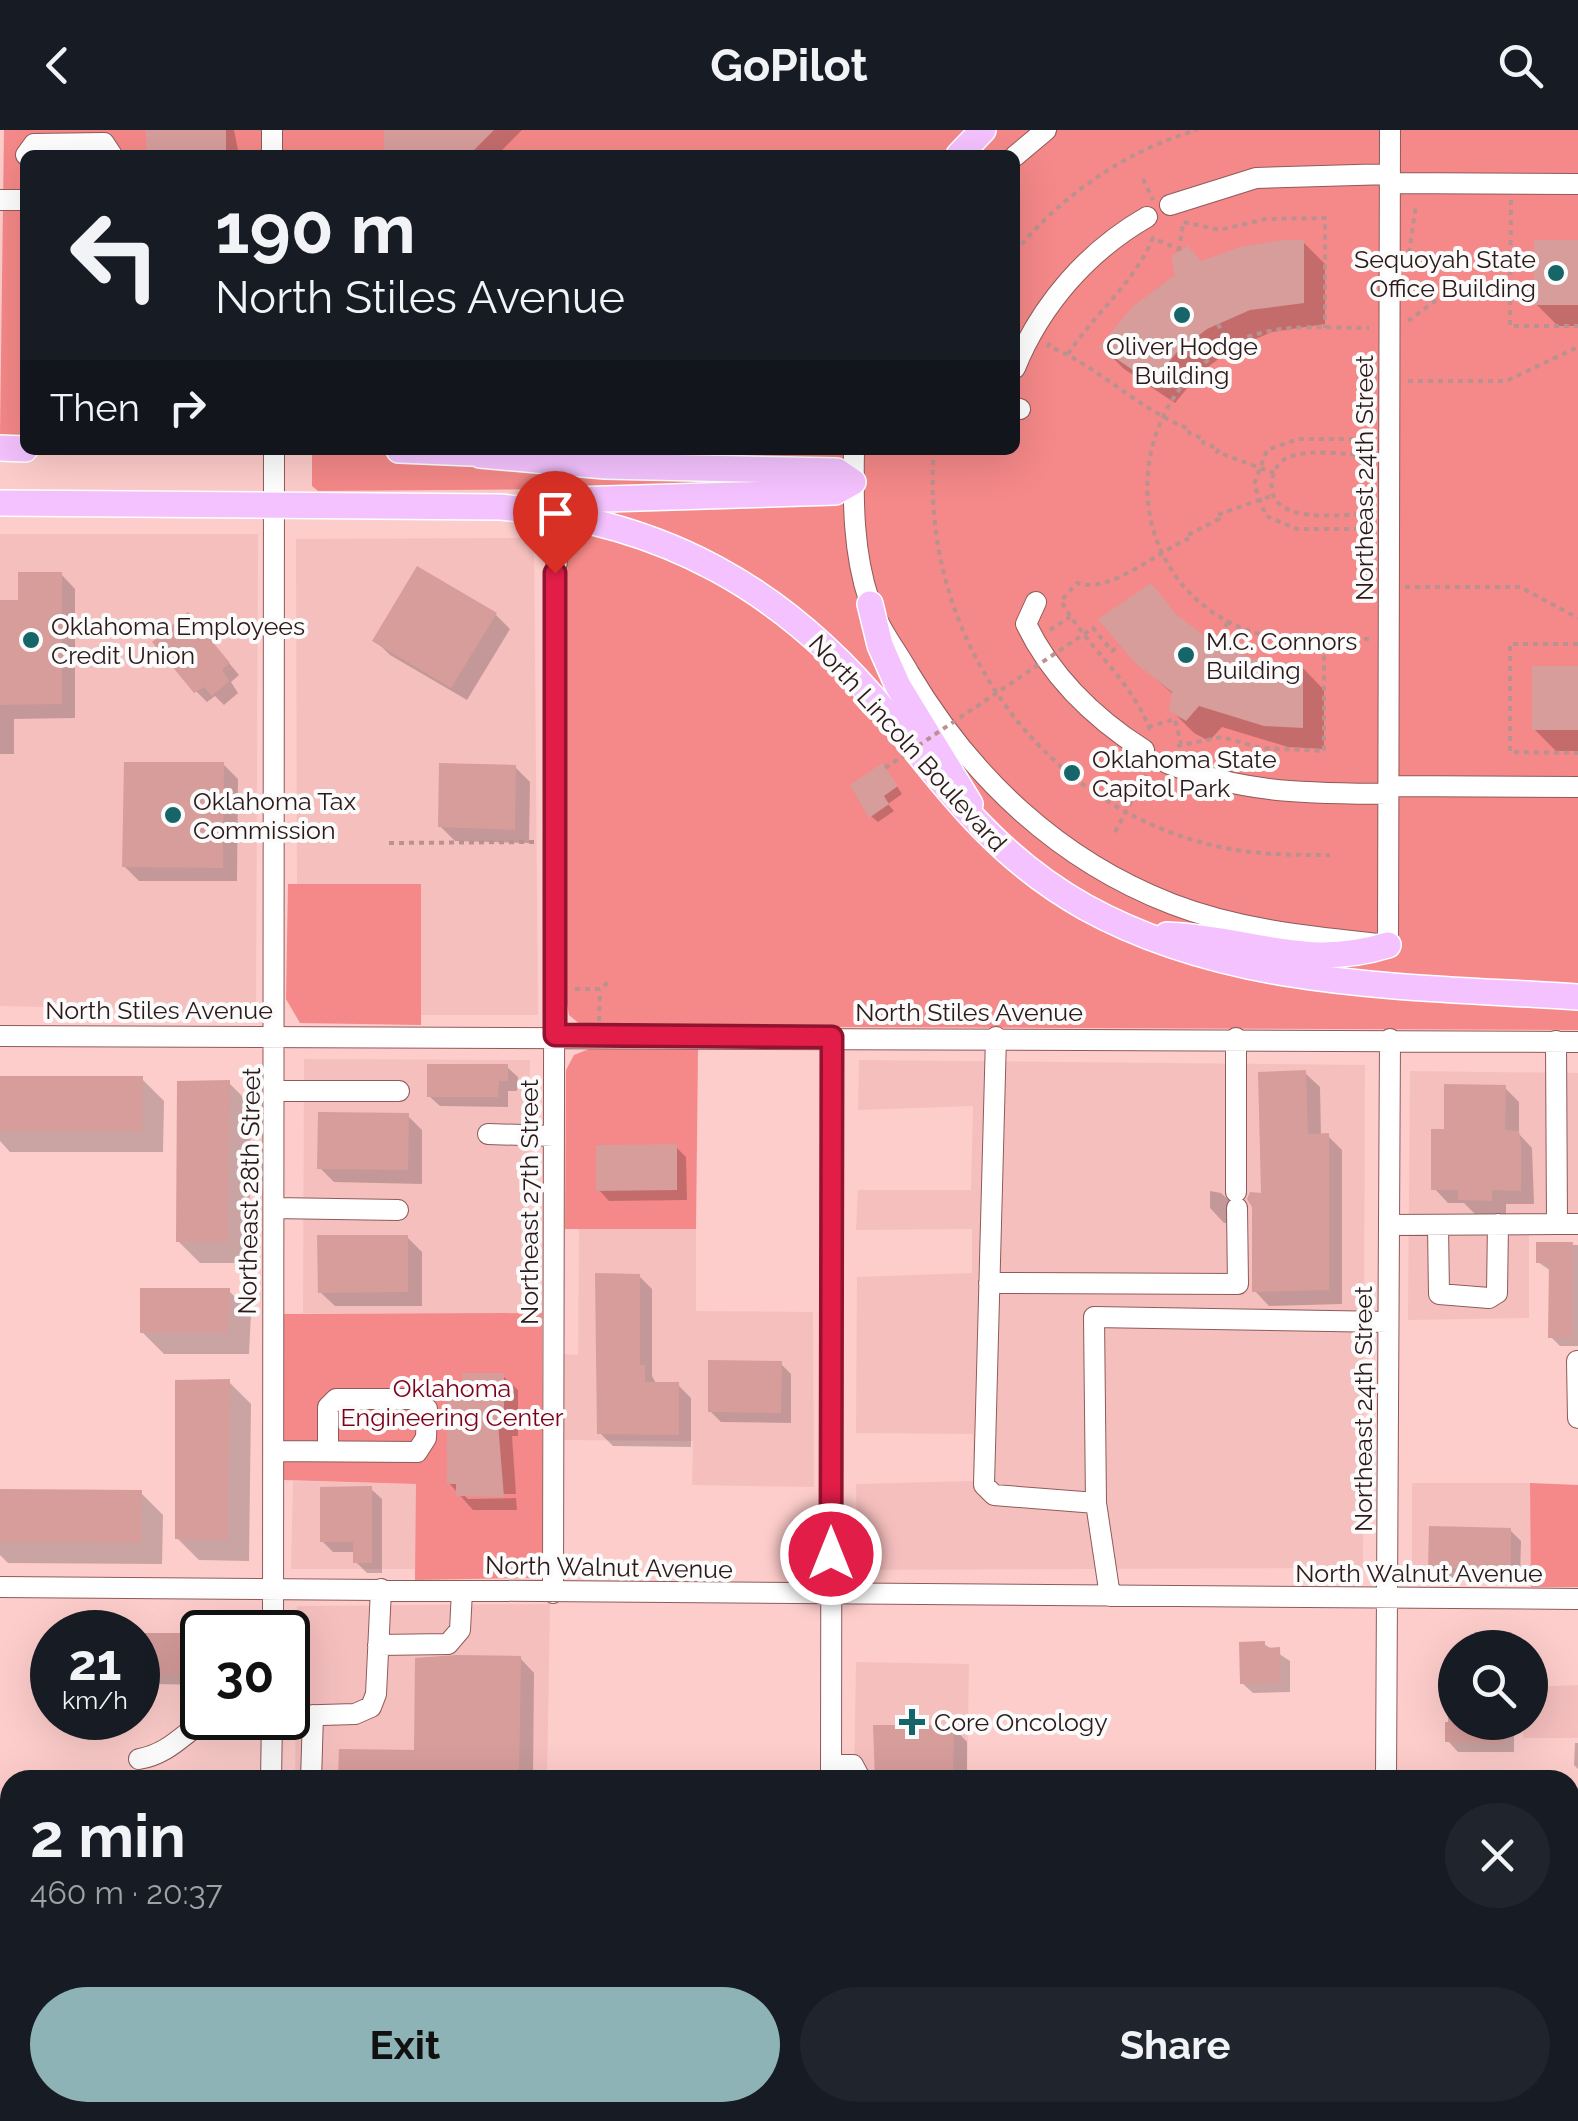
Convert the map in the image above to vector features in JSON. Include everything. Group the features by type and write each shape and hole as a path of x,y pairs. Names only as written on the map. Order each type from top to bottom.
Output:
{"main road":[{"path":"964,150 984,130"},
{"path":"480,455 604,466 836,472 853,482"},
{"path":"500,507 570,496 835,492 853,482"},
{"name":"North Lincoln Boulevard","path":"0,503 500,507 566,512 650,536 745,584 776,606 842,663 982,831 1084,906 1140,934 1201,956 1269,972 1578,997"},
{"path":"870,604 880,645 898,686 965,792 982,831"},
{"path":"1140,934 1202,936 1314,957 1351,957 1388,946"}],"street":[{"path":"1020,152 1046,130"},
{"name":"Northeast 24th Street","path":"1388,946 1390,130"},
{"path":"30,150 34,144 104,142 109,150"},
{"path":"1170,205 1256,178 1578,184"},
{"path":"1020,358 1036,326 1081,267 1146,217"},
{"name":"Northeast 28th Street","path":"274,455 274,1610"},
{"path":"854,455 859,562 870,604 954,743 1012,805 1102,871 1174,905 1240,925 1388,946"},
{"name":"Northeast 27th Street","path":"552,1592 555,573 566,512"},
{"path":"1036,602 1026,624 1054,670 1098,717 1157,753 1233,786 1273,792 1578,786"},
{"name":"North Stiles Avenue","path":"0,1036 555,1035 1578,1042"},
{"path":"831,1770 832,1037"},
{"path":"996,1037 984,1485 994,1495 1096,1504"},
{"path":"989,1284 1238,1284 1236,1038"},
{"name":"Northeast 24th Street","path":"1386,1770 1390,1039"},
{"path":"1389,1225 1567,1224 1567,1098 1556,1042"},
{"path":"275,1091 398,1092"},
{"path":"488,1134 554,1136"},
{"path":"274,1208 398,1210"},
{"path":"1438,1225 1440,1294 1489,1298 1497,1293 1498,1224"},
{"path":"1094,1283 1096,1504 1110,1596"},
{"path":"1094,1317 1388,1322"},
{"path":"1577,1361 1578,1418"},
{"path":"273,1451 417,1452 426,1438 426,1410 416,1399 336,1399 328,1407 328,1451"},
{"name":"North Walnut Avenue","path":"0,1588 1578,1599"},
{"path":"311,1770 312,1716 355,1714 371,1708 381,1589"},
{"path":"378,1645 448,1644 460,1630 462,1591"},
{"path":"139,1759 154,1756 181,1740"},
{"path":"271,1770 272,1740"}],"path":[{"path":"1020,246 1096,178 1135,154 1197,130"},
{"path":"1528,198 1511,198 1510,326 1578,326"},
{"path":"1153,238 1179,250 1184,222 1193,216"},
{"path":"1184,222 1220,230 1266,220 1325,218 1325,328"},
{"path":"1138,246 1153,238"},
{"path":"1068,354 1098,312 1140,270 1153,238"},
{"path":"1218,324 1229,346"},
{"path":"1374,328 1270,331 1229,346 1188,377 1161,417 1149,449 1146,484 1149,519 1160,551 1186,590 1228,622 1264,636 1374,639"},
{"path":"1053,336 1048,346 1068,354 1161,417 1190,429 1189,433 1204,438 1203,442 1218,448 1217,452 1274,474"},
{"path":"1390,381 1506,381 1578,347"},
{"path":"1374,439 1288,441 1267,450 1257,468 1257,500 1266,516 1290,527 1374,529"},
{"path":"1374,455 1298,455 1283,460 1274,474 1274,494 1283,507 1298,514 1374,514"},
{"path":"1157,753 1142,706 1060,601 1078,583 1091,588 1108,584 1160,551 1190,538 1188,534 1219,519 1217,515 1274,494"},
{"path":"1389,587 1520,587 1578,618"},
{"path":"1068,656 1049,629 1070,617"},
{"path":"1216,644 1228,622"},
{"path":"885,768 1094,628 1112,651 1119,646"},
{"path":"1115,832 1157,753 1222,737 1261,748 1324,751 1324,640"},
{"path":"1578,644 1510,644 1510,752 1578,753"},
{"path":"1140,724 1150,728 1176,717 1181,745"},
{"path":"1181,745 1193,751"},
{"path":"390,843 556,842"},
{"path":"555,989 600,990 611,980"},
{"path":"598,1036 600,990"}],"shaded area":[{"path":"0,534 258,534 256,1012 0,1006"},
{"path":"534,538 538,1015 421,1015 421,884 297,884 296,539"},
{"path":"304,1059 530,1060 529,1314 303,1313"},
{"path":"859,1060 1365,1065 1363,1568 858,1570 856,1484 973,1481 973,1434 856,1433 857,1277 972,1273 972,1229 856,1230 858,1190 971,1190 973,1106 858,1110"},
{"path":"1410,1071 1578,1073 1578,1234 1529,1234 1529,1318 1408,1320"},
{"path":"579,1228 696,1229 696,1311 813,1312 814,1487 692,1485 693,1441 564,1440 564,1354 578,1355"},
{"path":"293,1481 416,1484 417,1569 291,1569"},
{"path":"1412,1483 1530,1483 1532,1571 1412,1573"},
{"path":"550,1604 547,1770 295,1770 295,1740 310,1740 310,1610 297,1610 297,1606"},
{"name":"Core Oncology","path":"856,1662 969,1664 967,1770 854,1770"},
{"path":"1578,1685 1578,1738 1548,1738 1548,1686"}],"green space":[{"name":"Oklahoma State Capitol Park","path":"4,130 1578,130 1578,1030 582,1026 569,1015 566,489 318,491 312,486 312,455 1020,455 1020,150 20,150 20,435 0,435"},
{"path":"288,884 421,884 421,1025 300,1023 286,999"},
{"path":"594,1047 698,1049 696,1229 565,1229 566,1070 574,1055"},
{"name":"Oklahoma Engineering Center","path":"542,1313 542,1555 540,1566 530,1578 415,1580 416,1484 284,1480 284,1314"},
{"path":"1530,1483 1578,1485 1578,1587 1531,1587"}],"building":[{"path":"146,130 226,130 226,150 146,150"},
{"path":"384,130 494,130 474,150 384,150"},
{"name":"Oliver Hodge Building","path":"1304,240 1304,303 1250,310 1207,329 1177,352 1152,383 1099,347 1132,307 1175,275 1171,256 1188,246 1201,261 1240,247"},
{"name":"Sequoyah State Office Building","path":"1534,240 1578,240 1578,305 1534,305"},
{"path":"417,566 497,613 451,688 372,641"},
{"name":"Oklahoma Employees Credit Union","path":"18,572 62,572 62,704 0,705 0,600 18,600"},
{"name":"M.C. Connors Building","path":"1151,583 1176,614 1215,644 1255,659 1303,665 1303,728 1264,726 1199,706 1186,721 1169,711 1172,692 1134,662 1098,619"},
{"path":"188,612 230,663 222,670 229,681 212,696 204,687 194,693 152,642"},
{"path":"1532,666 1578,666 1578,730 1532,730"},
{"name":"Oklahoma Tax Commission","path":"124,762 224,762 223,868 122,867"},
{"path":"439,763 516,765 515,830 438,827"},
{"path":"882,763 898,786 884,796 889,804 869,818 850,785"},
{"path":"427,1064 508,1064 508,1081 499,1081 498,1097 427,1097"},
{"path":"1306,1070 1308,1134 1329,1133 1329,1290 1252,1292 1252,1207 1247,1199 1250,1192 1261,1193 1258,1072"},
{"path":"0,1076 143,1076 142,1131 0,1131"},
{"path":"230,1080 228,1242 176,1242 177,1081"},
{"path":"1444,1084 1506,1085 1505,1130 1519,1131 1521,1191 1492,1190 1492,1201 1458,1200 1458,1190 1431,1190 1431,1129 1444,1129"},
{"path":"318,1112 409,1113 408,1170 317,1169"},
{"path":"677,1144 677,1190 596,1191 596,1145"},
{"path":"317,1235 408,1235 408,1292 318,1293"},
{"path":"1536,1242 1573,1242 1572,1338 1548,1338 1549,1263 1536,1263"},
{"path":"595,1273 640,1274 640,1365 645,1365 645,1382 679,1382 679,1435 597,1434"},
{"path":"140,1288 230,1288 228,1333 140,1333"},
{"path":"708,1360 782,1361 781,1413 708,1412"},
{"path":"462,1373 504,1373 504,1423 498,1423 504,1497 456,1496 456,1484 447,1484 447,1384 462,1384"},
{"path":"230,1379 228,1540 175,1539 175,1380"},
{"path":"372,1486 372,1563 353,1563 353,1542 320,1542 320,1487"},
{"path":"0,1489 142,1490 141,1543 0,1542"},
{"path":"1429,1526 1511,1528 1511,1569 1428,1568"},
{"path":"160,1633 180,1633 180,1675 160,1675"},
{"path":"1265,1641 1265,1648 1280,1647 1281,1683 1240,1684 1239,1642"},
{"path":"521,1656 519,1770 338,1770 339,1749 414,1750 415,1658"},
{"path":"873,1725 954,1725 953,1770 875,1770"},
{"path":"1445,1740 1504,1740 1504,1743"}],"place":[{"name":"Sequoyah State Office Building","path":"1556,273"},
{"name":"Oliver Hodge Building","path":"1182,315"},
{"name":"Oklahoma Employees Credit Union","path":"31,640"},
{"name":"M.C. Connors Building","path":"1186,655"},
{"name":"Oklahoma State Capitol Park","path":"1072,773"},
{"name":"Oklahoma Tax Commission","path":"173,815"},
{"name":"Core Oncology","path":"912,1722"}],"route":[{"path":"555,573 555,1035 832,1037 831,1554"}]}
